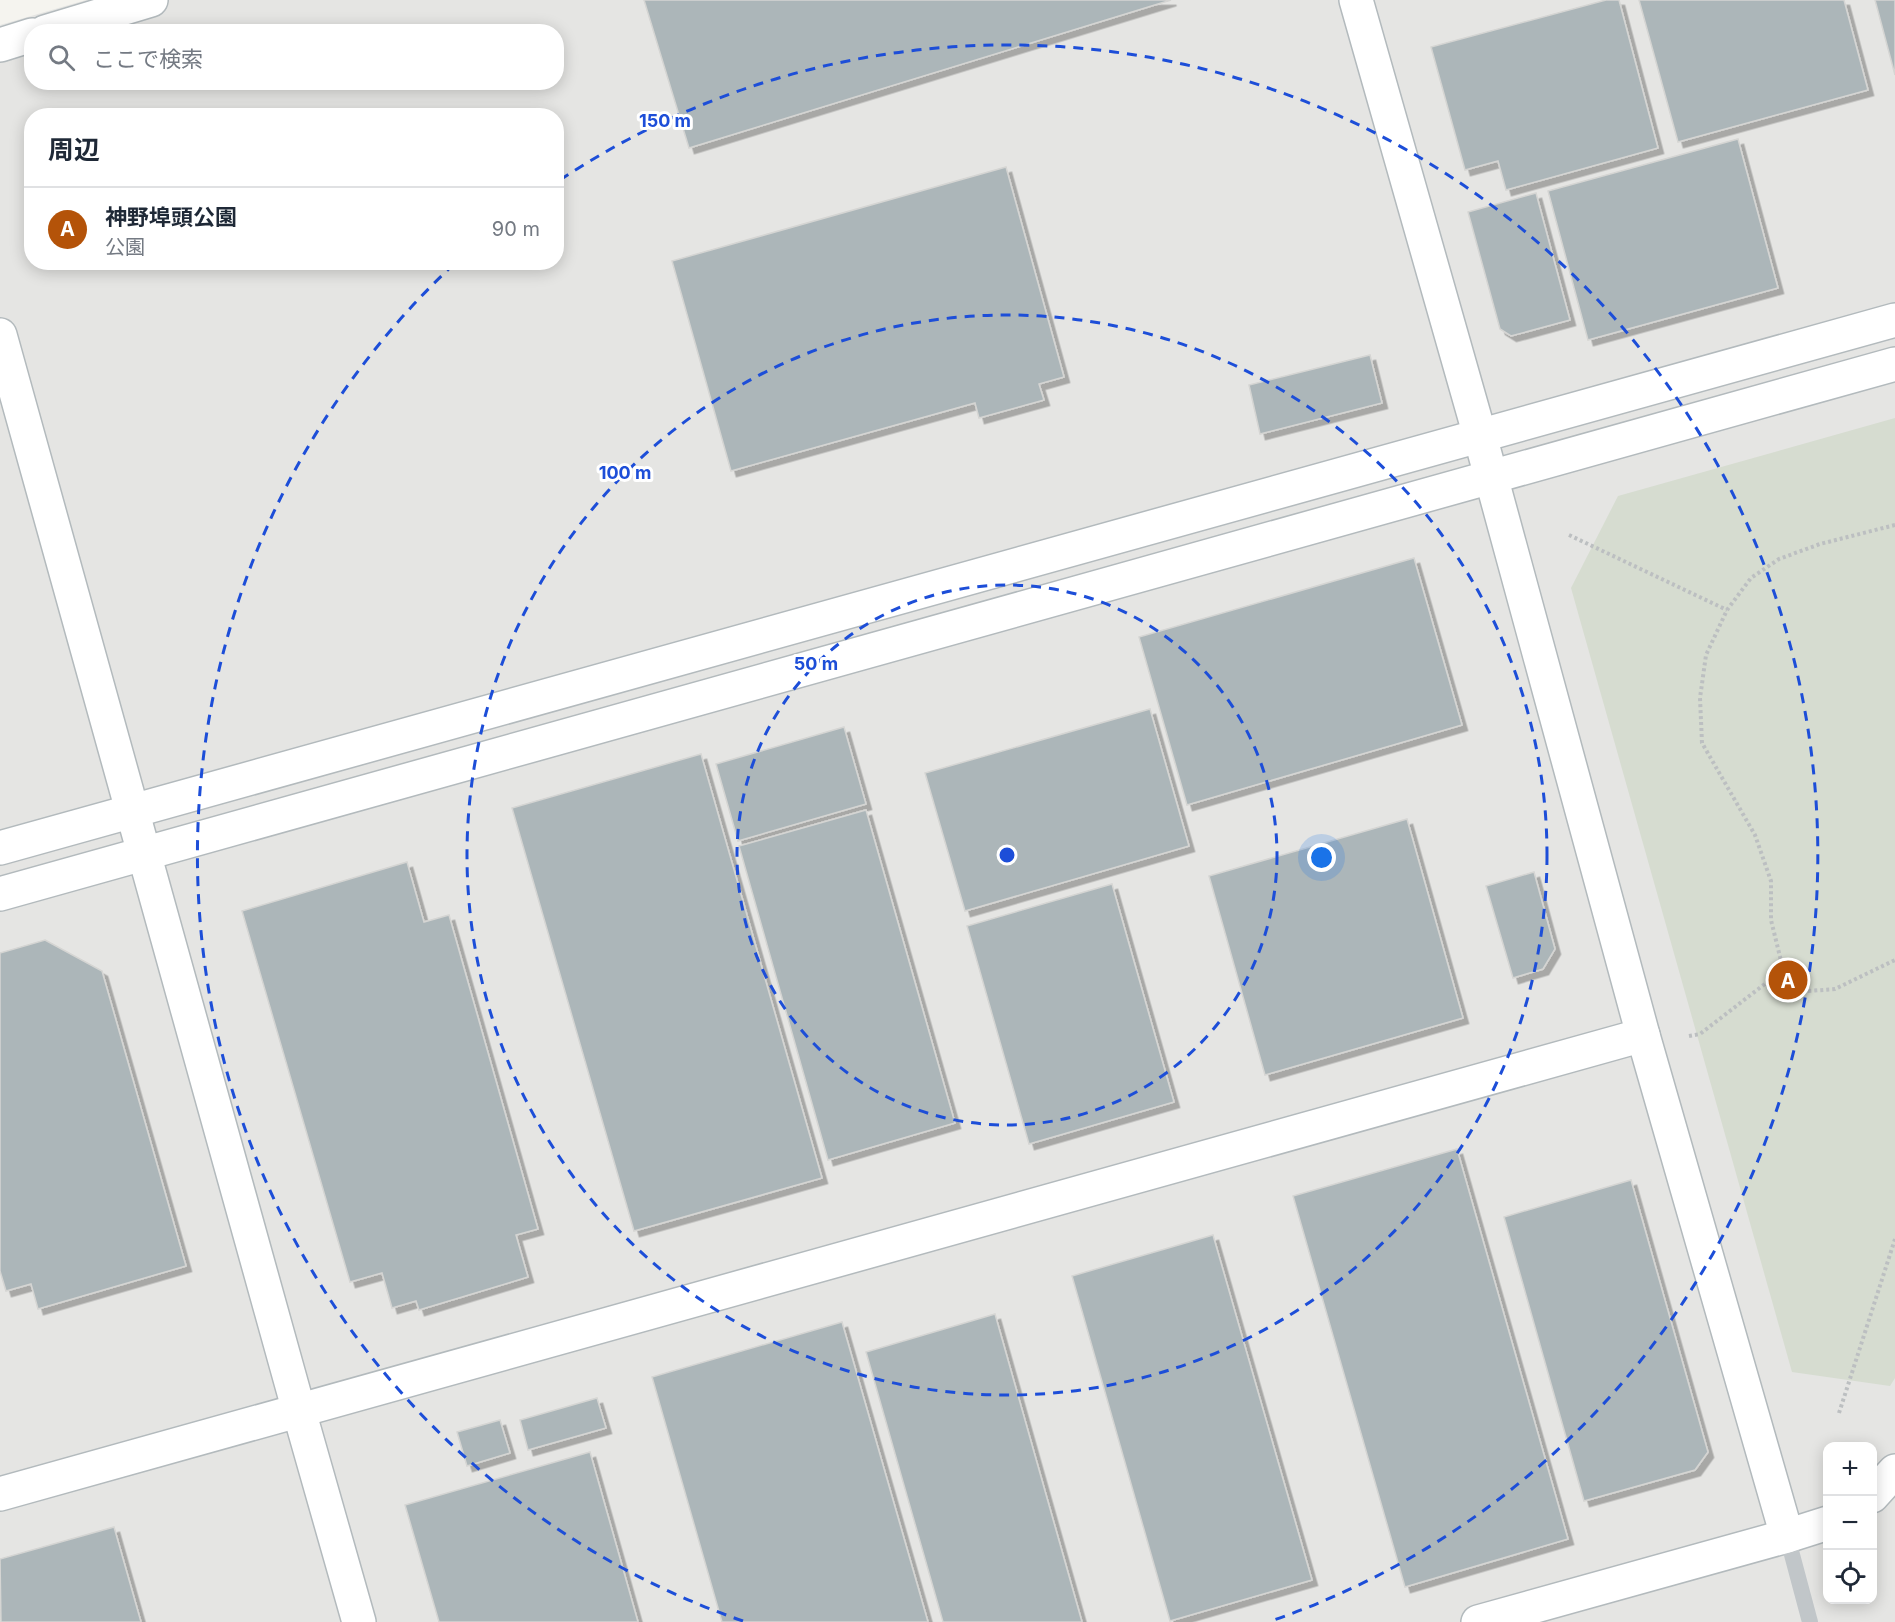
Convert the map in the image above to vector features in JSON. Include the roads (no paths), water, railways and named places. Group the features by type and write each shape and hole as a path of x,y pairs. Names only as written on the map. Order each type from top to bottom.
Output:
{"street":[{"path":"72,24 151,0"},
{"path":"1356,0 1480,436 1643,1035 1787,1536"},
{"path":"0,45 24,38"},
{"path":"0,848 1895,320"},
{"path":"0,335 298,1411 359,1622"},
{"path":"0,894 1895,364"},
{"path":"0,1494 1643,1035"},
{"path":"1877,1491 1895,1471"},
{"path":"1478,1622 1787,1536 1823,1523"}],"lane":[{"path":"1787,1536 1810,1622"}],"place":[{"name":"神野埠頭公園","path":"1788,980"}]}
